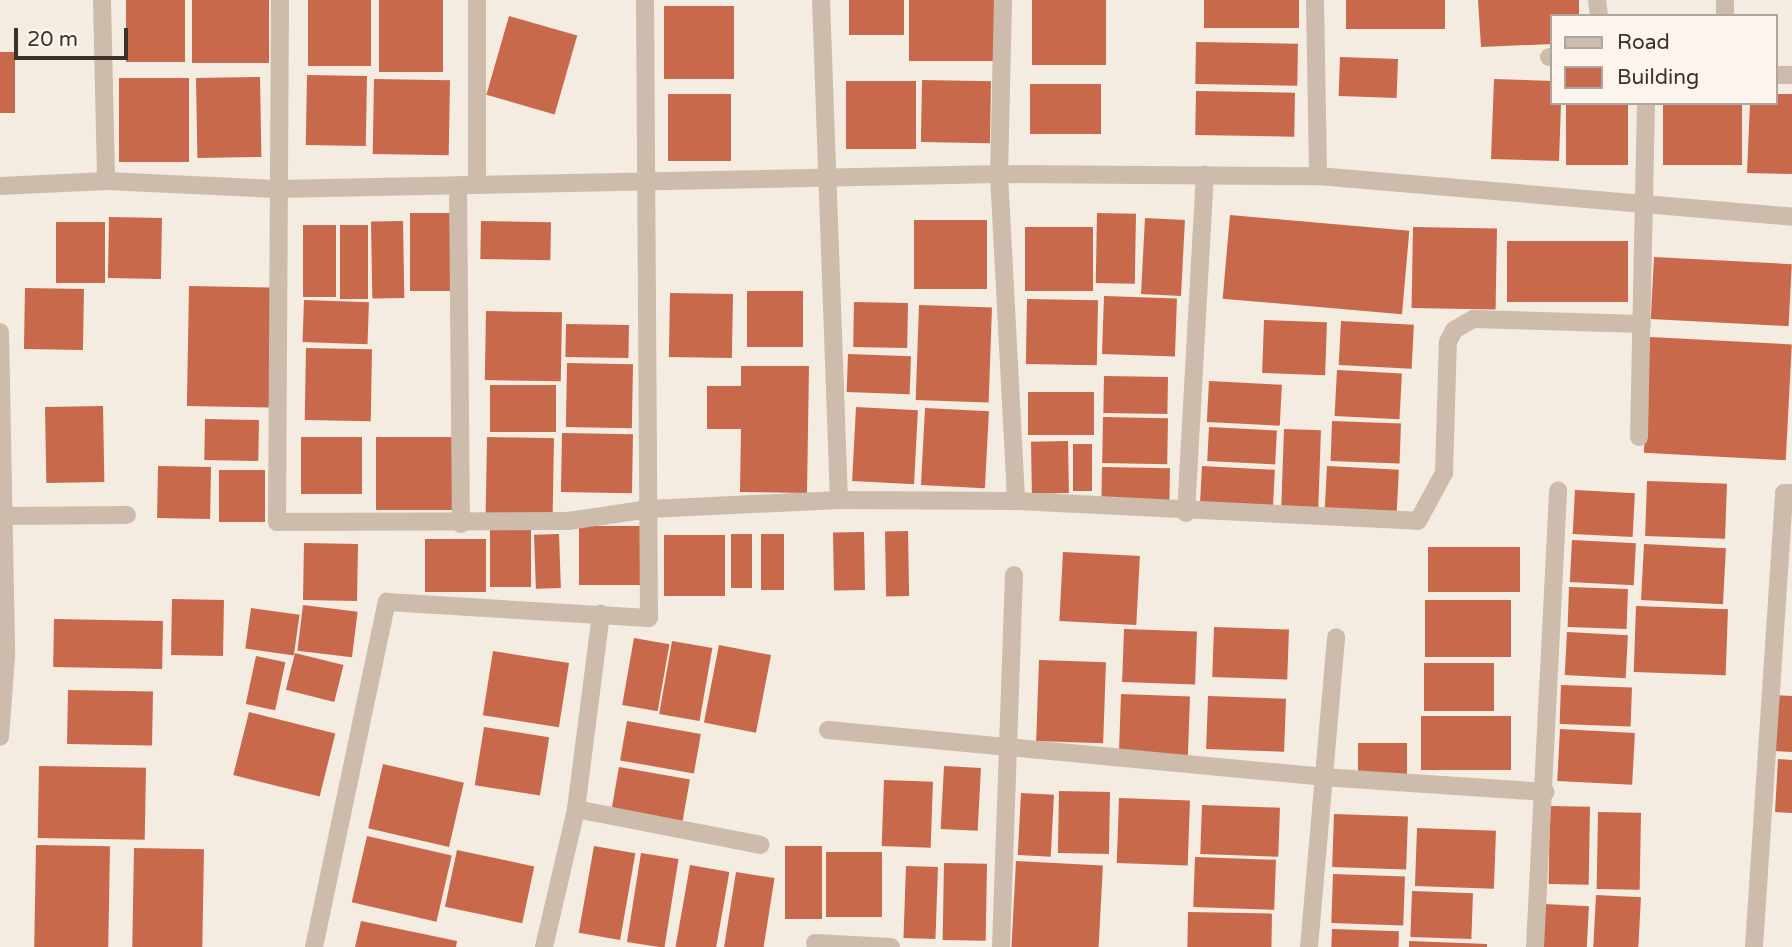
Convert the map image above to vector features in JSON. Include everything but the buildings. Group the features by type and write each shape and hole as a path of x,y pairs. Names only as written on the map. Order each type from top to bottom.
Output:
{"street":[{"path":"102,0 106,181"},
{"path":"280,0 277,522 461,524 568,521 649,509 839,500 1016,501 1186,513 1418,521 1444,473 1448,342 1454,330 1473,319 1642,324"},
{"path":"461,524 467,184 477,0"},
{"path":"314,947 387,602 649,618 645,0"},
{"path":"821,0 825,181 839,500"},
{"path":"1003,0 999,174 1016,501"},
{"path":"1315,0 1318,176"},
{"path":"1639,437 1646,105"},
{"path":"0,186 106,181 277,189 467,184 825,181 999,174 1318,176 1792,217"},
{"path":"1186,513 1205,175"},
{"path":"0,332 4,516 0,737"},
{"path":"1535,947 1546,792 1559,491"},
{"path":"1754,947 1784,494 1792,494"},
{"path":"4,516 127,515"},
{"path":"1001,947 1014,575"},
{"path":"544,947 576,809 601,614"},
{"path":"1309,947 1321,777 1336,637"},
{"path":"828,730 1321,777 1546,792"},
{"path":"576,809 761,845"},
{"path":"815,943 891,947"}]}
